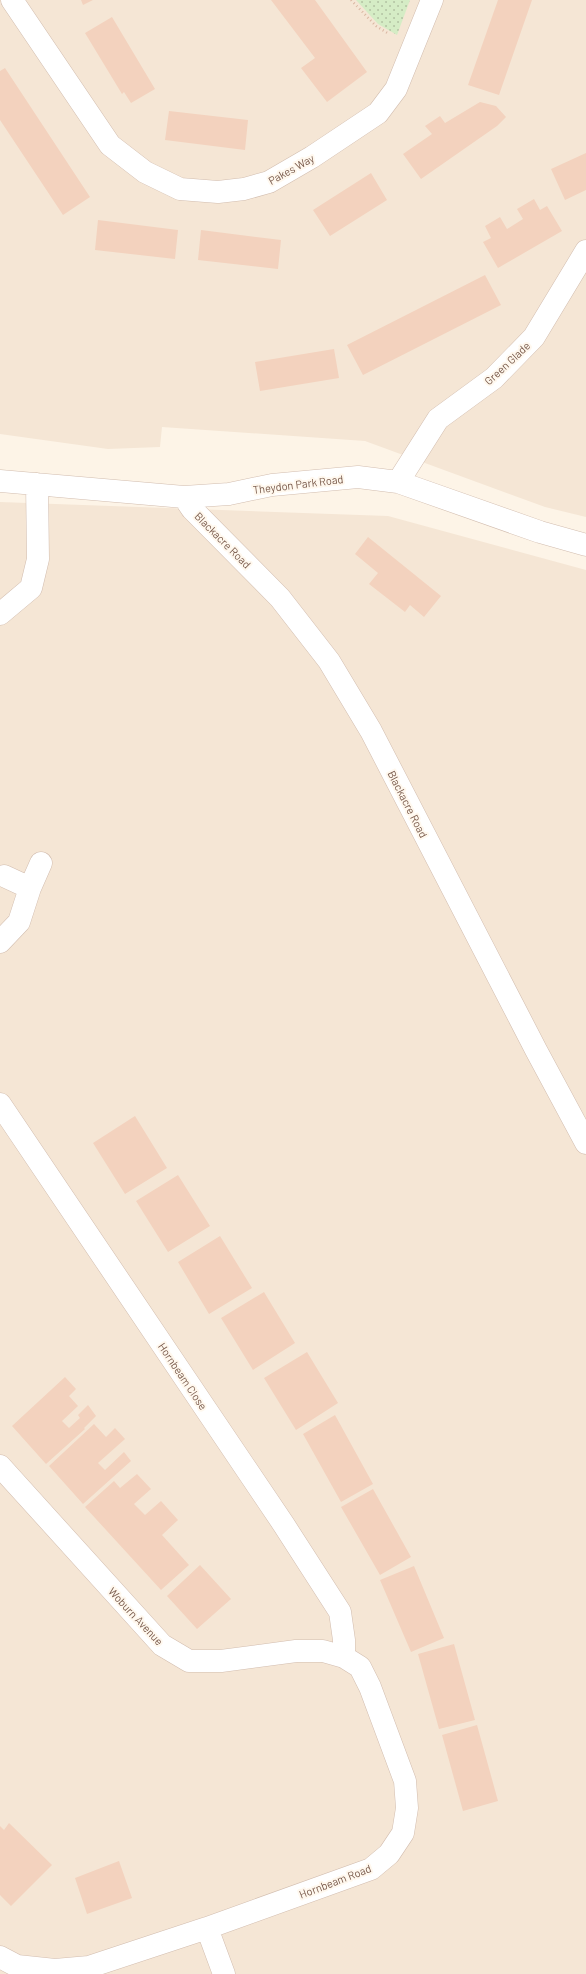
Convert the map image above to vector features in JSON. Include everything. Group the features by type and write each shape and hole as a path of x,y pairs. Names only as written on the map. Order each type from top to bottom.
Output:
{"street":[{"name":"Pakes Way","path":"12,0 110,145 145,172 180,189 218,192 244,189 269,182 312,157 378,113 396,89 415,46 432,0"},
{"name":"Green Glade","path":"398,482 438,419 494,378 534,337 586,251"},
{"name":"Theydon Park Road","path":"0,481 184,497 229,494 272,485 358,477 398,482 540,532 586,545"},
{"path":"0,614 31,588 38,559 37,484"},
{"name":"Blackacre Road","path":"184,497 192,509 280,598 329,661 371,731 536,1050 586,1142"},
{"path":"0,942 19,922 30,888 41,863"},
{"path":"4,876 30,888"},
{"name":"Hornbeam Close","path":"0,1104 280,1519 340,1612 344,1640 344,1657"},
{"name":"Woburn Avenue","path":"0,1466 162,1645 189,1661 220,1662 296,1651 323,1651 344,1657"},
{"name":"Hornbeam Road","path":"0,1957 17,1966 55,1970 89,1967 207,1928 371,1869 389,1854 403,1833 407,1808 405,1782 370,1687 360,1667 344,1657"},
{"path":"207,1928 224,1974"}],"path":[{"path":"351,0 376,26 393,37 415,46"}],"shaded area":[{"path":"0,0 586,0 586,517 545,507 365,441 162,427 160,447 108,449 0,434"},
{"path":"0,502 388,516 586,570 586,1974 0,1974"}],"green space":[{"path":"356,0 410,0 397,35 378,24"}],"building":[{"path":"81,0 93,0 83,5"},
{"path":"271,0 315,0 367,72 327,102 301,68 315,58"},
{"path":"498,0 532,0 499,95 468,85"},
{"path":"112,17 155,89 131,103 124,92 122,94 85,33"},
{"path":"5,68 90,197 63,215 0,120 0,71"},
{"path":"480,102 496,106 506,117 497,126 421,179 403,154 432,134 425,126 440,116 445,123"},
{"path":"169,111 248,120 245,150 165,140"},
{"path":"586,153 586,190 565,200 551,169"},
{"path":"371,173 387,200 330,236 313,210"},
{"path":"534,199 540,210 547,206 562,231 498,268 483,242 491,238 485,226 500,217 507,229 523,219 517,209"},
{"path":"98,220 178,230 175,259 95,250"},
{"path":"201,230 281,240 278,269 198,260"},
{"path":"485,275 501,305 363,375 347,345"},
{"path":"334,349 339,378 260,391 255,362"},
{"path":"368,537 441,596 424,617 410,605 405,612 369,584 378,573 355,554"},
{"path":"135,1116 167,1168 125,1194 93,1143"},
{"path":"178,1175 210,1226 168,1252 136,1201"},
{"path":"220,1236 252,1288 209,1314 178,1262"},
{"path":"264,1292 295,1343 253,1370 221,1318"},
{"path":"307,1352 338,1403 296,1430 264,1378"},
{"path":"65,1377 76,1389 69,1396 78,1406 62,1421 69,1428 80,1418 78,1415 88,1405 96,1416 84,1428 85,1429 46,1464 12,1426"},
{"path":"335,1415 373,1484 341,1502 303,1434"},
{"path":"94,1424 106,1437 115,1428 125,1439 98,1463 105,1470 124,1452 131,1461 83,1504 49,1466"},
{"path":"137,1474 151,1489 134,1504 145,1515 161,1501 178,1520 162,1535 189,1565 161,1590 85,1507 114,1481 120,1488"},
{"path":"373,1489 411,1557 380,1575 341,1507"},
{"path":"200,1565 231,1599 197,1629 167,1596"},
{"path":"414,1566 444,1638 411,1652 380,1580"},
{"path":"454,1644 475,1720 439,1729 418,1654"},
{"path":"477,1725 498,1801 463,1811 442,1735"},
{"path":"9,1823 52,1865 11,1906 0,1895 0,1826 4,1830"},
{"path":"119,1861 132,1898 87,1914 75,1878"}]}
